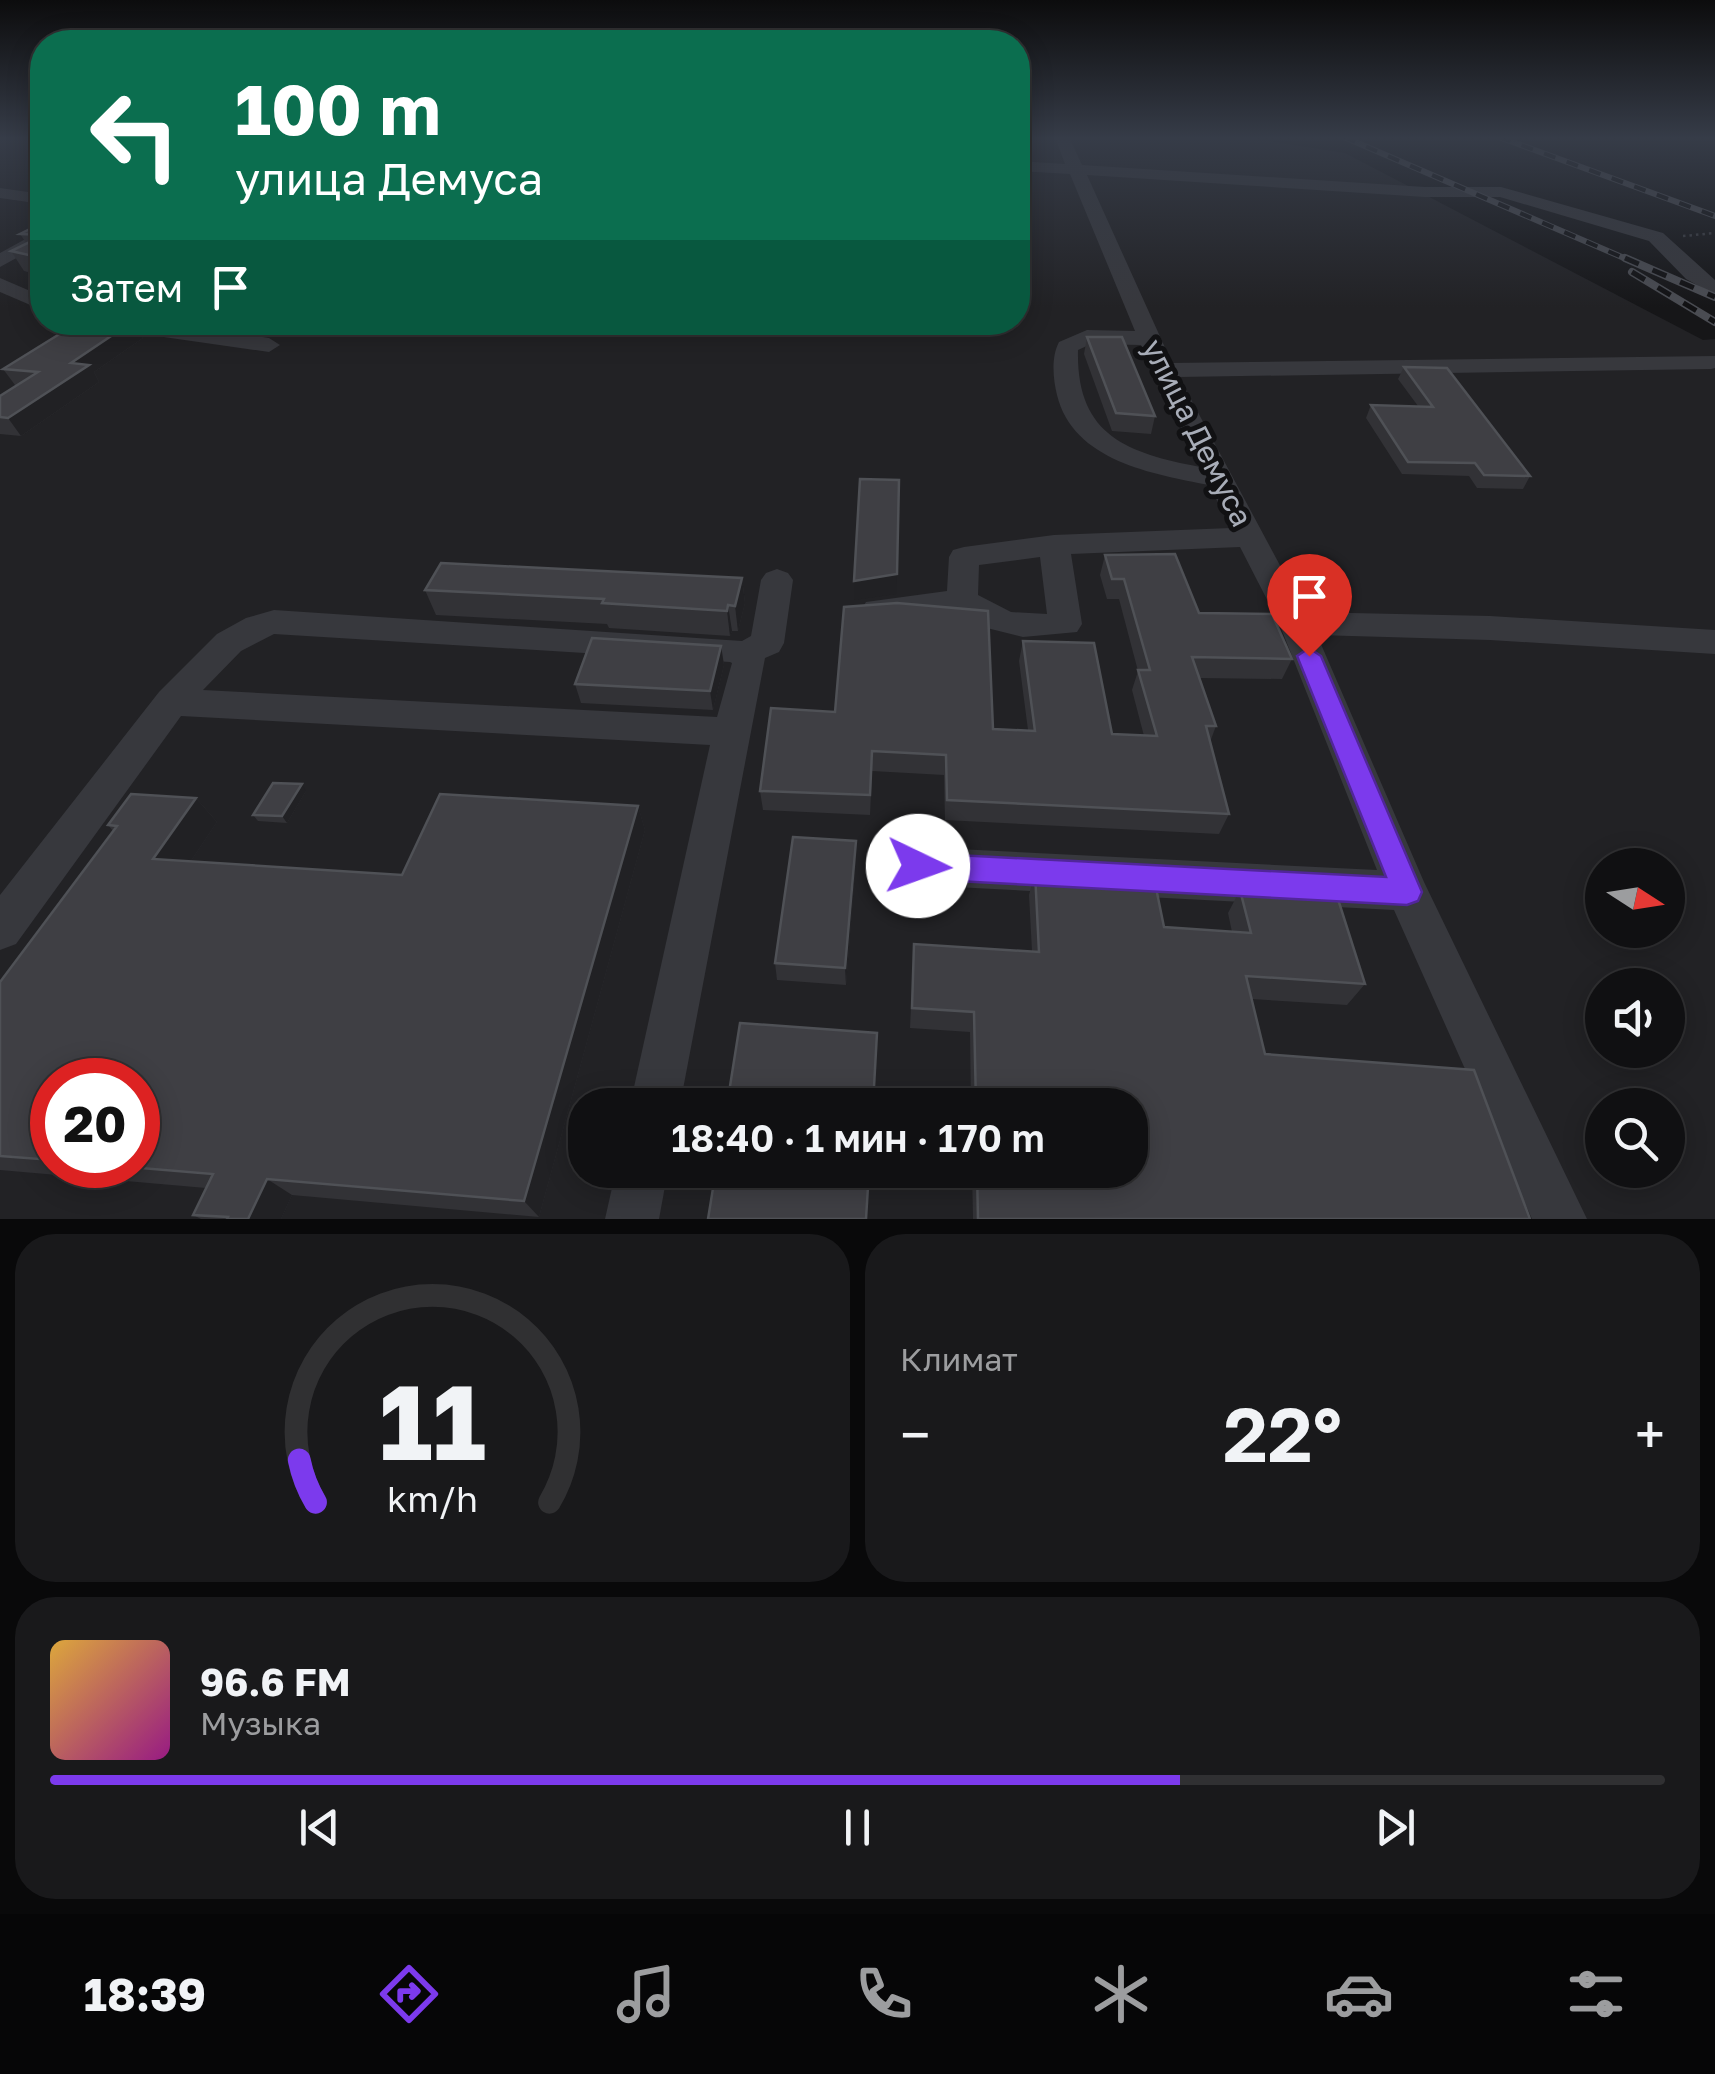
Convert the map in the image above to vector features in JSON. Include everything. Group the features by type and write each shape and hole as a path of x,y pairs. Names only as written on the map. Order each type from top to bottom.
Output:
{"street":[{"name":"улица Демуса","path":"1089,194 1163,370 1295,623 1407,892 1560,1219"},
{"path":"1508,194 1656,236 1693,276 1715,289"},
{"path":"0,261 30,243"},
{"path":"0,284 30,298"},
{"path":"199,335 269,345"},
{"path":"1148,338 1088,337 1067,347 1062,373 1068,406 1095,436 1153,466 1220,480"},
{"path":"1163,370 1712,362"},
{"path":"962,600 964,556 1054,544 1250,537"},
{"path":"860,612 962,600 993,621 1040,627 1065,624 1054,544"},
{"path":"0,928 172,702 229,640 251,627 274,622 744,654 766,643 777,580"},
{"path":"1295,623 1490,628 1715,642"},
{"path":"659,1088 732,732 750,662 744,654"},
{"path":"172,702 732,732"},
{"path":"918,866 1407,892"},
{"path":"632,1219 638,1188"}],"shaded area":[{"path":"0,194 30,194 30,335 1030,335 1030,194 1423,194 1703,340 1715,339 1715,1219 0,1219"}],"building":[{"path":"30,242 30,255 11,251"},
{"path":"58,335 113,335 71,363 89,365 8,418 0,417 0,396 38,372 3,369"},
{"path":"1087,337 1122,337 1155,416 1116,413"},
{"path":"1404,367 1447,368 1530,476 1484,475 1475,463 1408,462 1371,405 1433,407"},
{"path":"860,479 899,480 897,574 854,581"},
{"path":"1175,554 1199,613 1272,614 1292,659 1192,657 1216,726 1206,726 1229,814 947,800 946,755 872,751 870,795 760,791 771,708 835,712 844,607 897,603 988,611 993,729 1035,731 1023,641 1094,643 1112,734 1157,736 1138,670 1150,670 1124,579 1112,579 1105,555"},
{"path":"441,563 742,578 735,606 728,605 727,611 602,603 604,599 425,590"},
{"path":"592,638 721,646 710,691 575,684"},
{"path":"273,783 302,784 282,816 253,815"},
{"path":"131,794 196,798 153,859 402,875 440,794 638,806 524,1201 267,1179 248,1219 193,1215 213,1174 160,1170 160,1058 30,1058 30,1158 0,1156 0,982 117,826 108,825"},
{"path":"793,837 856,841 845,968 775,963"},
{"path":"1035,872 1154,878 1164,927 1251,933 1240,890 1337,896 1365,984 1246,976 1265,1054 1474,1070 1530,1219 978,1219 977,1188 1148,1188 1148,1088 976,1088 974,1012 912,1008 914,944 1039,952"},
{"path":"740,1023 877,1033 874,1088 730,1088"},
{"path":"713,1188 868,1188 866,1219 708,1219"}],"railway":[{"path":"1476,194 1631,261"},
{"path":"1655,194 1715,216"},
{"path":"1625,258 1715,297"},
{"path":"1632,272 1715,322"}],"route":[{"path":"918,866 1407,892 1309,656"}]}
